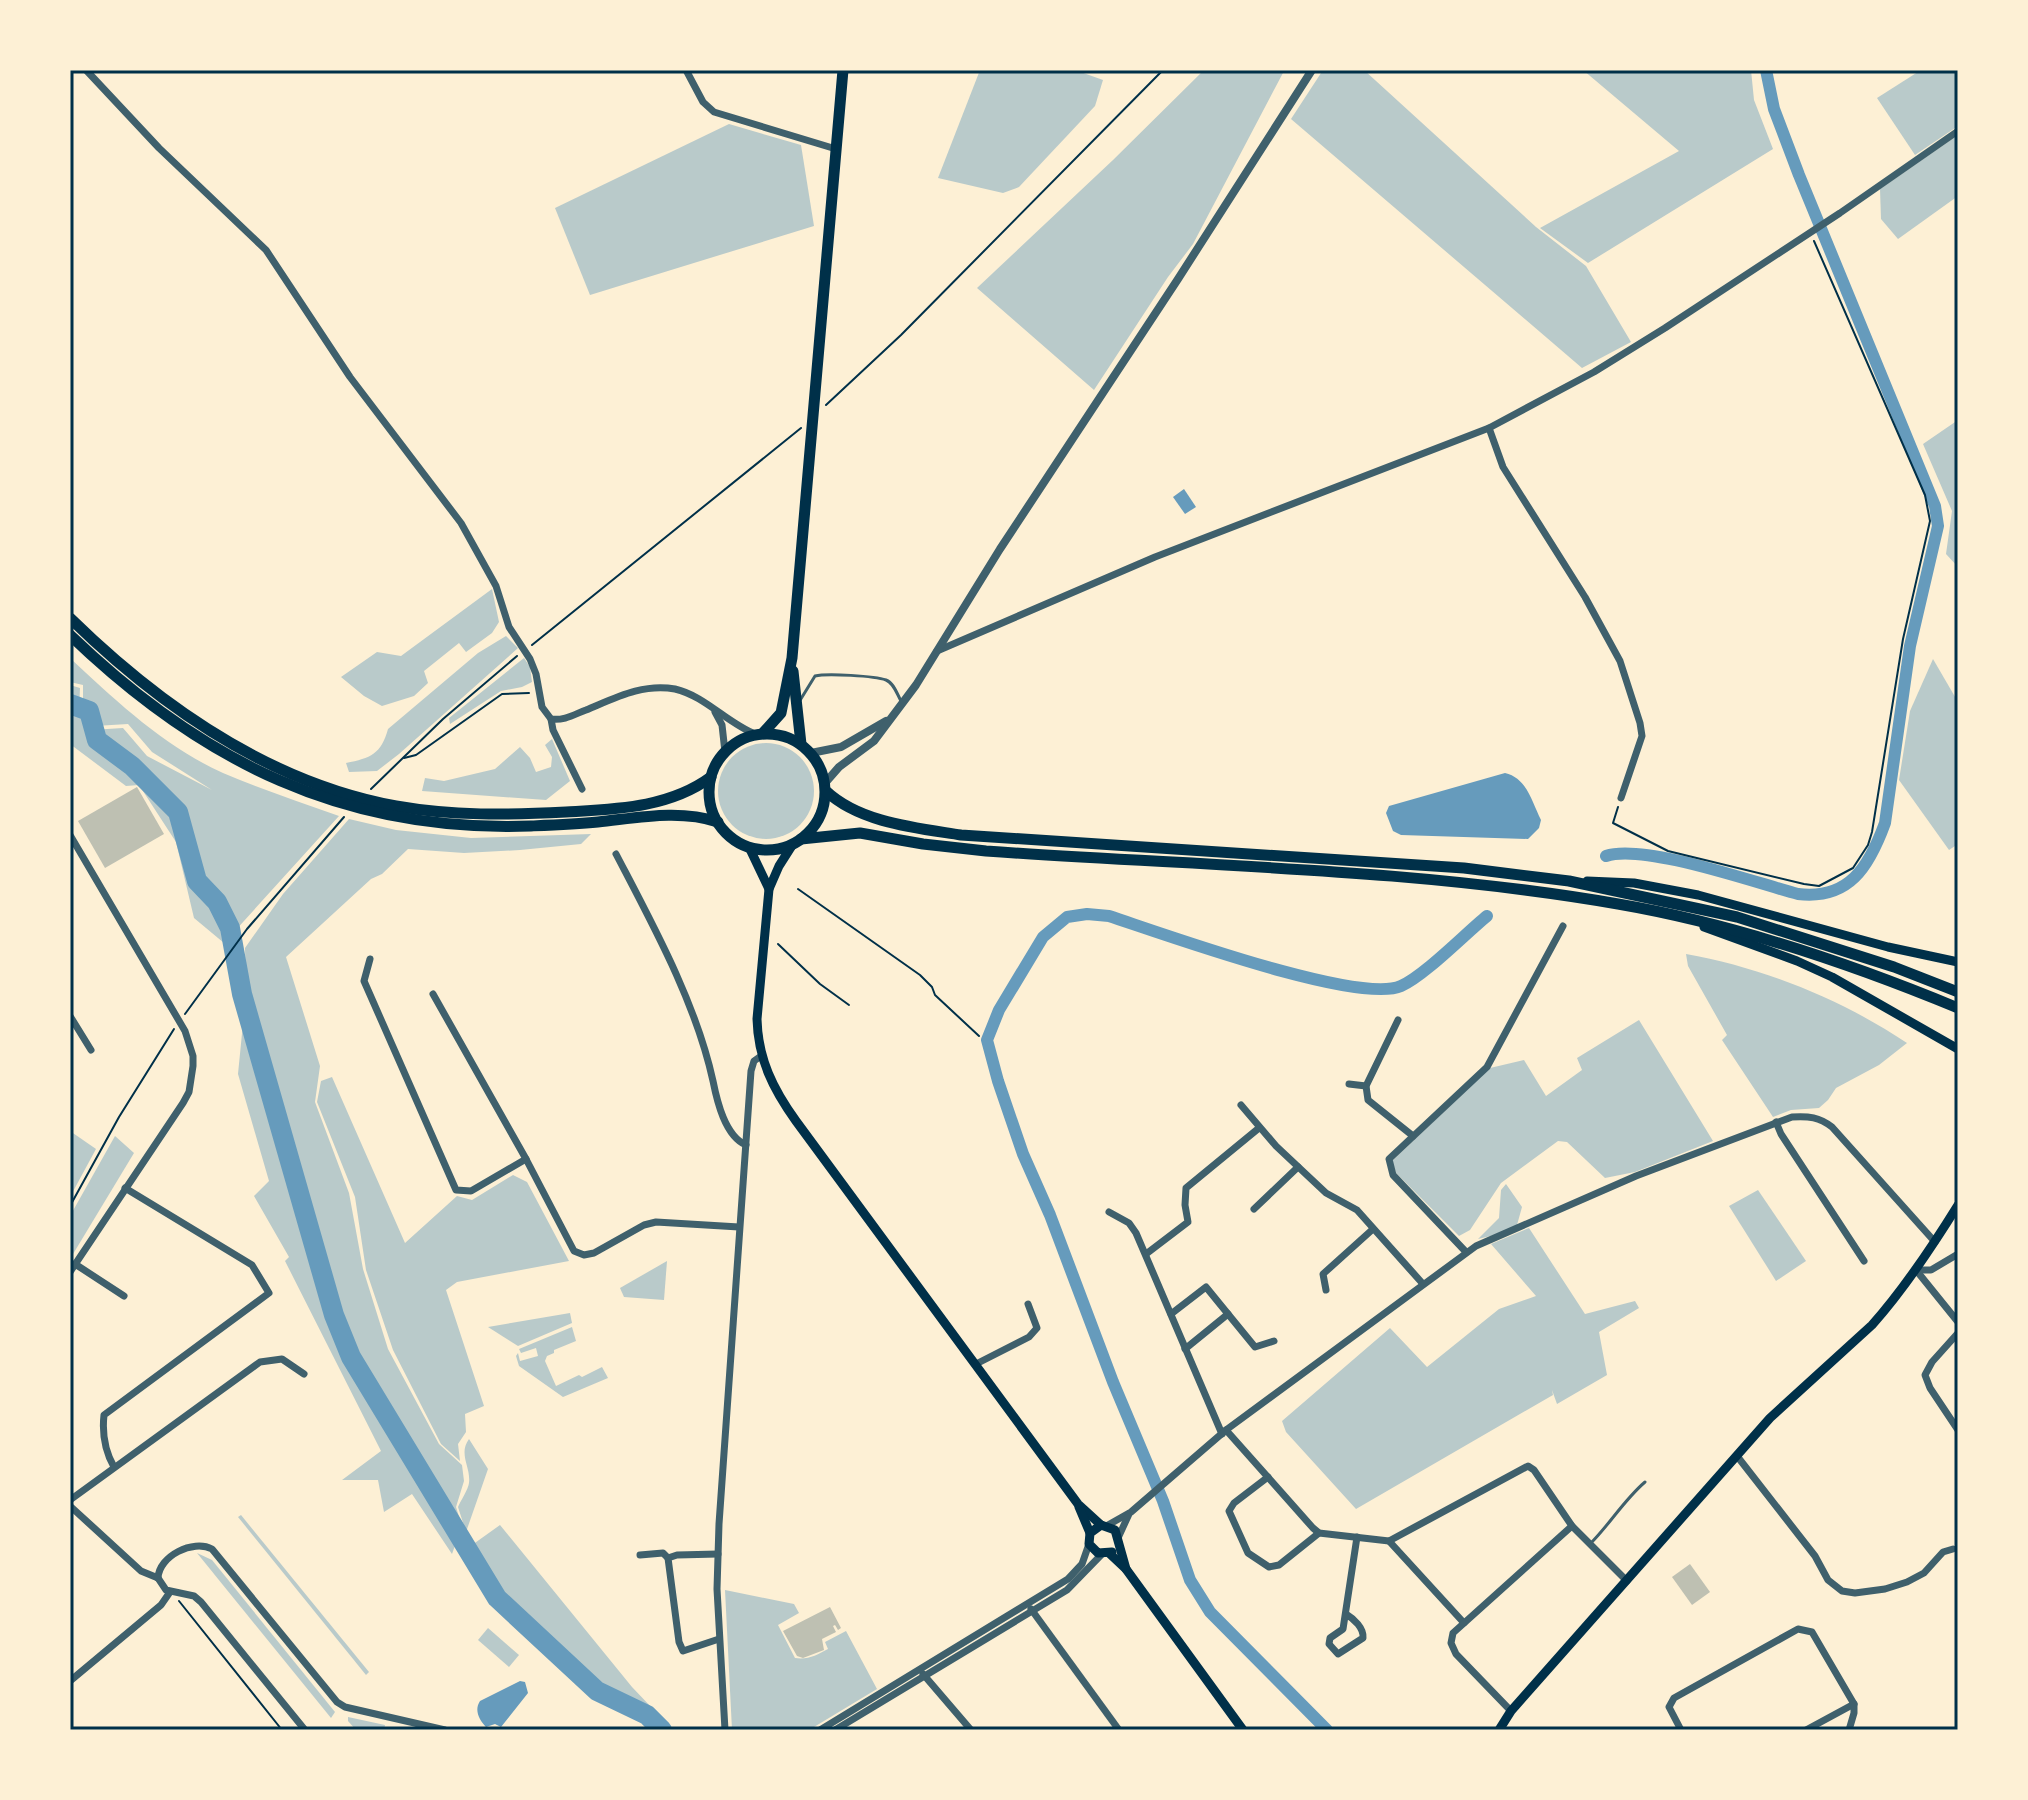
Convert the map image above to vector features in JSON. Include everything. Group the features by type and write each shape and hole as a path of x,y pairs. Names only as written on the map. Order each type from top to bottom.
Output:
{"main road":[{"path":"759,734 781,713 792,658 843,70"},
{"path":"70,618 182,713 224,740 281,768 354,795 396,806 464,814 582,811 663,801 690,791 711,777"},
{"path":"70,635 177,726 220,752 307,793 366,810 439,824 498,827 582,824 672,815 696,816 718,822"},
{"path":"792,658 796,704 806,749"},
{"path":"1126,1569 1115,1530 1078,1504 782,1101 766,1072 757,1019 769,889 779,866 797,842 817,823 825,802 825,787 822,772 806,749 790,738 759,734 744,738 725,752 711,777 710,800 726,833 749,847 779,849 797,842 815,837 860,833 986,851 1489,885 1621,904 1747,934 1842,964 1958,1008"},
{"path":"825,787 842,804 878,818 961,835 1464,868 1569,881 1737,917 1894,967 1958,992"},
{"path":"749,847 769,889"},
{"path":"1569,881 1634,883 1698,895 1888,947 1958,962"},
{"path":"1675,916 1832,977 1958,1049"},
{"path":"1499,1730 1511,1711 1783,1405 1872,1325 1916,1270 1958,1205"},
{"path":"1078,1504 1094,1551 1106,1554 1126,1569 1243,1730"},
{"path":"1090,1538 1105,1525"},
{"path":"1106,1554 1118,1540"}],"street":[{"path":"86,70 159,148 231,215 276,263 350,377 461,523 496,586 509,627 536,674 542,707 551,719 553,730 582,789"},
{"path":"686,70 703,102 714,112 836,149"},
{"path":"825,787 839,767 874,741 902,703 1312,70"},
{"path":"937,651 1155,557 1489,428 1606,364 1825,223 1958,131"},
{"path":"1489,428 1503,467 1585,597 1620,661 1642,736 1621,798"},
{"path":"551,719 564,719 623,694 658,687 690,694 714,711 759,734"},
{"path":"714,711 722,725 725,752"},
{"path":"806,749 841,747 890,718"},
{"path":"70,835 73,849 171,1006 193,1056 192,1080 183,1103 70,1272"},
{"path":"616,854 647,913 702,1036 716,1096 728,1126 734,1137 746,1145"},
{"path":"1466,1252 1393,1175 1389,1159 1487,1067 1563,926"},
{"path":"370,959 364,981 456,1190 471,1191 526,1159"},
{"path":"433,994 574,1251 584,1255 594,1253 644,1225 656,1222 739,1227"},
{"path":"70,1016 91,1050"},
{"path":"1398,1020 1366,1086 1368,1100 1413,1136"},
{"path":"725,1730 718,1554 751,1071 754,1061 761,1056"},
{"path":"1349,1084 1366,1086"},
{"path":"1241,1105 1259,1128 1326,1193 1357,1210 1423,1284"},
{"path":"1105,1525 1131,1512 1224,1432 1466,1252 1636,1176 1776,1122 1792,1117 1823,1119 1935,1242"},
{"path":"1776,1122 1864,1261"},
{"path":"1146,1254 1188,1222 1186,1188 1259,1128"},
{"path":"1254,1209 1298,1167"},
{"path":"114,1467 108,1456 104,1415 269,1293 252,1265 125,1188"},
{"path":"1109,1212 1129,1223 1146,1254 1185,1349 1224,1432 1319,1533 1389,1541 1528,1466 1534,1470 1572,1526 1627,1581"},
{"path":"1326,1290 1323,1274 1373,1229"},
{"path":"1916,1270 1931,1270 1958,1254"},
{"path":"75,1264 124,1296"},
{"path":"1916,1270 1958,1322"},
{"path":"1171,1314 1206,1287 1255,1347 1274,1341"},
{"path":"976,1364 1029,1337 1037,1328 1028,1304"},
{"path":"1185,1349 1228,1314"},
{"path":"1958,1333 1932,1362 1925,1375 1930,1388 1958,1430"},
{"path":"304,1374 282,1359 260,1362 114,1467 70,1503 141,1571 158,1578 170,1592 194,1596 208,1608 305,1730"},
{"path":"1737,1456 1815,1556 1828,1580 1842,1591 1855,1593 1885,1589 1907,1582 1924,1573 1943,1552 1953,1549"},
{"path":"1268,1477 1234,1503 1229,1511 1248,1553 1269,1567 1279,1565 1319,1533"},
{"path":"1118,1540 1131,1512"},
{"path":"1511,1711 1456,1654 1451,1643 1453,1633 1572,1526"},
{"path":"1346,1614 1359,1625 1363,1638 1338,1654 1329,1644 1330,1638 1343,1629 1357,1537"},
{"path":"820,1730 837,1727 1030,1607 1079,1569 1090,1538"},
{"path":"1389,1541 1464,1623"},
{"path":"158,1578 162,1565 186,1547 197,1544 212,1549 337,1702 345,1707 445,1730"},
{"path":"640,1555 663,1553 668,1558 679,1642 683,1651 719,1639"},
{"path":"668,1558 718,1554"},
{"path":"1030,1607 1067,1590 1106,1554"},
{"path":"70,1681 161,1605 170,1592"},
{"path":"1030,1607 1119,1730"},
{"path":"1681,1730 1669,1707 1674,1698 1798,1629 1812,1632 1854,1704 1849,1730"},
{"path":"922,1673 971,1730"},
{"path":"1806,1730 1854,1704"}],"lane":[{"path":"796,704 815,676 829,675 886,680 902,703"},
{"path":"1590,1544 1612,1522 1632,1493 1645,1482"}],"path":[{"path":"820,411 901,335 1163,70"},
{"path":"1621,798 1613,823 1668,851 1804,884 1819,886 1841,876 1853,868 1868,845 1877,812 1903,639 1930,521 1925,495 1812,231"},
{"path":"531,645 803,426"},
{"path":"389,770 443,719 519,655"},
{"path":"403,758 416,755 502,694 539,692"},
{"path":"183,1017 280,889 327,835"},
{"path":"798,889 920,975 935,995 979,1036"},
{"path":"778,944 820,984 849,1005"},
{"path":"70,1206 175,1027"},
{"path":"170,1592 282,1730"}],"shaded area":[{"path":"980,70 1075,70 1103,80 1095,106 1019,187 1003,193 938,178"},
{"path":"1204,70 1284,71 1193,244 1094,390 977,288"},
{"path":"1323,70 1364,70 1536,227 1586,266 1631,342 1582,368 1291,119"},
{"path":"1583,70 1751,70 1754,100 1773,149 1588,263 1540,228 1679,151"},
{"path":"1921,70 1958,70 1958,126 1915,155 1877,98"},
{"path":"729,124 801,145 814,226 590,295 555,208"},
{"path":"1958,135 1958,196 1898,239 1881,219 1880,189"},
{"path":"1958,420 1958,567 1946,554 1952,511 1923,444"},
{"path":"492,589 499,622 492,633 466,652 459,643 424,671 428,683 414,696 382,706 341,677 377,652 401,656"},
{"path":"506,636 518,648 399,754 377,771 349,772 346,763 374,754 388,729 478,653"},
{"path":"70,658 142,722 181,750 223,773 339,816 224,943 194,918 176,842 139,785 126,786 70,744 70,685 80,688 79,711 86,714 91,730 123,728 147,756 212,790 152,752 128,724 95,726 91,710 83,707 83,685 70,682"},
{"path":"524,658 530,667 532,682 501,691 450,724 449,718"},
{"path":"1933,659 1958,702 1958,844 1949,850 1899,780 1910,711"},
{"path":"552,739 570,781 546,800 422,791 425,778 444,781 495,769 520,747 530,758 536,772 551,767 552,757 545,745"},
{"path":"766,743 784,746 800,757 811,773 814,791 811,809 800,825 784,836 766,839 748,836 732,825 721,809 718,791 721,773 732,757 748,746"},
{"path":"349,819 396,830 471,838 591,834 581,844 520,850 464,853 408,849 286,957 320,1066 315,1102 349,1193 363,1269 388,1349 439,1444 462,1465 464,1481 456,1507 462,1526 452,1554 412,1494 384,1512 378,1480 342,1480 381,1451 285,1261 289,1257 254,1196 269,1181 238,1074 246,993 245,948 283,894"},
{"path":"1686,954 1744,968 1801,987 1856,1012 1907,1043 1879,1065 1836,1088 1819,1108 1791,1110 1773,1117 1722,1040 1727,1035 1688,966"},
{"path":"1639,1020 1713,1141 1635,1172 1605,1178 1567,1142 1558,1141 1501,1183 1470,1230 1459,1236 1396,1173 1392,1161 1490,1068 1524,1060 1546,1096 1582,1070 1577,1058"},
{"path":"332,1077 405,1243 457,1196 472,1200 513,1175 527,1182 569,1261 457,1282 446,1290 484,1406 465,1414 466,1432 458,1444 460,1461 441,1444 393,1350 366,1270 355,1197 317,1102 321,1081"},
{"path":"70,1131 96,1149 70,1197"},
{"path":"115,1136 134,1153 70,1259 70,1216"},
{"path":"1506,1184 1522,1207 1517,1225 1503,1233 1478,1239 1499,1218 1501,1190"},
{"path":"1758,1190 1806,1261 1776,1281 1729,1206"},
{"path":"1529,1228 1585,1314 1635,1301 1639,1308 1599,1332 1607,1375 1557,1404 1552,1390 1553,1395 1356,1509 1286,1432 1282,1421 1390,1328 1427,1367 1499,1309 1536,1296 1491,1244"},
{"path":"667,1261 664,1300 624,1297 620,1288"},
{"path":"570,1313 572,1323 518,1346 488,1327"},
{"path":"572,1327 576,1341 554,1350 545,1361 556,1386 602,1367 608,1378 563,1397 519,1366 516,1356 518,1353 520,1361 538,1356 536,1348 521,1353 519,1349"},
{"path":"469,1439 488,1469 466,1532 458,1507 469,1483 465,1450"},
{"path":"241,1515 369,1672 366,1675 238,1517"},
{"path":"500,1525 632,1687 673,1730 666,1730 648,1711 599,1688 499,1596 472,1545"},
{"path":"197,1553 212,1560 335,1712 331,1718"},
{"path":"725,1590 794,1604 799,1613 778,1625 795,1658 808,1658 828,1649 825,1642 846,1631 877,1689 809,1730 732,1730"},
{"path":"488,1628 519,1655 509,1667 478,1640"},
{"path":"348,1717 385,1725 384,1730 356,1730"}],"water":[{"path":"1184,489 1196,507 1185,514 1173,497"},
{"path":"1505,773 1524,785 1541,820 1539,828 1528,839 1401,835 1393,831 1386,813 1389,806"},
{"path":"520,1681 525,1682 528,1693 501,1727 495,1724 486,1727 478,1715 480,1701"}],"building":[{"path":"137,787 164,834 105,868 78,821"},
{"path":"1690,1564 1710,1592 1692,1605 1672,1577"},
{"path":"830,1607 841,1628 838,1630 833,1626 836,1632 822,1639 824,1650 803,1658 797,1656 783,1631"}],"waterway":[{"path":"1606,856 1623,853 1672,859 1798,894 1816,894 1831,892 1855,877 1872,854 1885,823 1910,646 1938,526 1935,506 1799,175 1774,109 1766,70"},
{"path":"70,704 89,711 97,740 132,766 178,812 197,881 217,902 230,928 242,994 334,1315 351,1357 497,1598 597,1691 647,1715 662,1730"},
{"path":"1327,1730 1210,1612 1190,1580 1163,1501 1023,1154 987,1040 999,1010 1043,937 1067,917 1087,914 1109,916 1304,977 1379,989 1401,986 1410,981 1487,916"}]}
